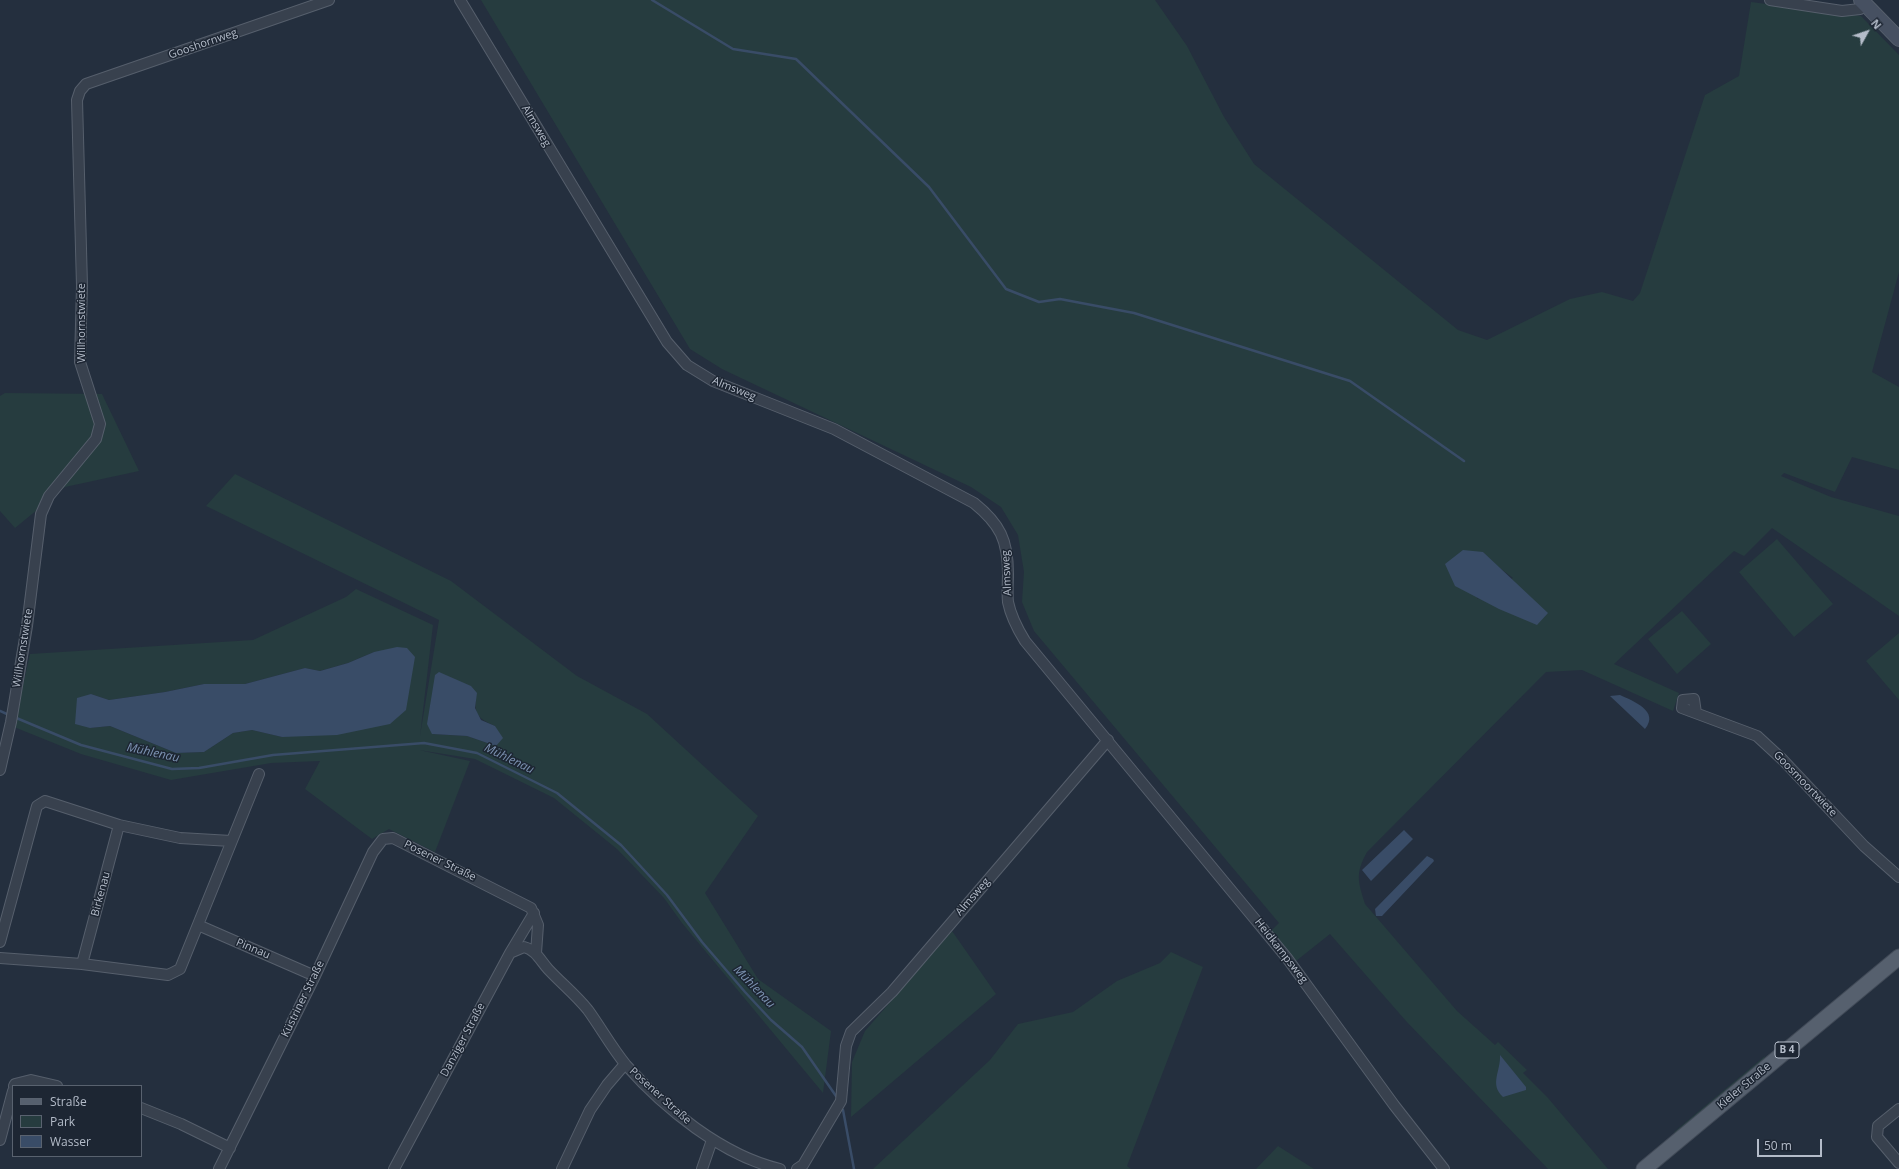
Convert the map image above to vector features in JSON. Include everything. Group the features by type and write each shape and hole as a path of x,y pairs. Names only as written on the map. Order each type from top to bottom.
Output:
{"main road":[{"path":"1863,2 1899,39"},
{"name":"Kieler Straße","path":"1644,1169 1899,957"}],"street":[{"name":"Gooshornweg","path":"80,91 86,84 329,0"},
{"name":"Almsweg","path":"460,0 667,342 687,365 713,381 834,429 974,503 990,516 1000,531 1008,553 1008,601 1013,621 1025,641 1108,740 892,992 852,1032 846,1046 841,1101 800,1167"},
{"path":"1770,0 1842,11 1860,9 1863,2"},
{"name":"Willhornstwiete","path":"0,770 11,722 27,626 41,514 49,496 96,439 100,424 80,362 82,286 78,100 80,91"},
{"name":"Goosmoortwiete","path":"1696,714 1757,736 1783,760 1864,846 1899,877"},
{"name":"Heidkampsweg","path":"1108,740 1290,961 1394,1105 1444,1169"},
{"path":"0,958 82,964 168,975 180,969 259,774"},
{"path":"0,942 37,806 45,801 119,825 180,838 231,841"},
{"name":"Birkenau","path":"82,964 119,825"},
{"name":"Posener Straße","path":"393,838 525,904 531,908 534,913"},
{"name":"Küstriner Straße","path":"219,1169 315,976 373,852 383,839 393,838"},
{"path":"510,953 524,947 536,952 538,925 534,913"},
{"name":"Danziger Straße","path":"394,1169 510,953 534,913"},
{"name":"Pinnau","path":"198,925 308,973"},
{"name":"Posener Straße","path":"536,952 547,968 587,1008 625,1064 647,1086 712,1140 750,1159 780,1169"},
{"path":"562,1169 590,1110 607,1085 625,1064"},
{"path":"14,1085 20,1082 31,1080 53,1085"},
{"path":"0,1140 12,1094"},
{"path":"142,1108 182,1124 230,1148"},
{"path":"1899,1109 1878,1126 1876,1137 1899,1163"},
{"path":"702,1169 712,1140"}],"green space":[{"path":"481,0 1155,0 1187,46 1224,117 1254,164 1458,330 1487,340 1570,299 1602,292 1633,301 1640,293 1705,95 1739,76 1751,2 1861,16 1899,55 1899,272 1872,372 1899,387 1899,470 1852,457 1835,492 1784,473 1781,476 1831,497 1899,516 1899,616 1772,528 1744,556 1734,551 1614,664 1679,693 1673,711 1582,670 1546,672 1367,852 1359,872 1359,883 1365,904 1457,1011 1495,1045 1498,1042 1527,1070 1523,1073 1548,1098 1608,1169 1548,1169 1406,1021 1330,934 1296,961 1271,931 1279,923 1034,631 1022,602 1024,572 1018,535 1001,507 971,487 722,369 690,349","holes":["1483,552 1493,563 1513,578 1477,599"]},
{"path":"5,393 102,394 139,471 65,487 15,528 0,511 0,396"},
{"path":"235,474 451,581 577,676 647,714 758,816 705,893 758,979 831,1031 823,1093 682,923 664,898 617,849 554,798 475,759 419,750 470,761 435,852 389,829 372,839 305,789 320,761 271,763 171,780 81,754 14,727 30,654 253,640 346,597 356,589 433,625 420,736 439,620 206,506","holes":["374,652 282,737 252,730 233,733 204,752 176,753 110,726 90,728 91,694 109,700 165,692 204,684 245,684 305,668 320,671 348,663","476,694 476,711 481,718 495,726 496,746 467,736 432,734"]},
{"path":"1777,539 1833,604 1794,637 1739,572"},
{"path":"1682,611 1711,644 1677,674 1648,639"},
{"path":"1899,633 1899,700 1866,661"},
{"path":"952,931 996,994 851,1117 852,1062 865,1031"},
{"path":"1171,952 1203,967 1127,1166 1131,1169 873,1169 990,1060 1018,1024 1073,1012 1117,981 1160,963"},
{"path":"1765,1056 1763,1062 1677,1136 1674,1132"},
{"path":"1278,1146 1314,1169 1256,1169"}],"water":[{"path":"1463,550 1483,552 1548,613 1537,625 1499,609 1455,586 1445,564"},
{"path":"397,647 407,648 415,657 406,710 390,724 337,735 282,737 252,730 233,733 204,752 176,753 110,726 90,728 75,724 77,698 91,694 109,700 165,692 204,684 245,684 305,668 320,671 348,663 374,652"},
{"path":"439,672 471,686 477,693 475,708 481,720 495,726 503,738 496,746 467,736 432,734 427,724 435,675"},
{"path":"1620,695 1632,700 1647,712 1649,723 1645,729 1610,696"},
{"path":"1404,830 1413,839 1371,881 1362,870"},
{"path":"1427,856 1434,861 1382,916 1376,916 1375,909"},
{"path":"1500,1055 1526,1087 1526,1090 1503,1097 1499,1092 1496,1082"}],"waterway":[{"path":"652,0 733,49 796,59 929,187 1006,289 1039,302 1060,299 1134,313 1350,381 1464,461"},
{"name":"Mühlenau","path":"0,711 9,715"},
{"name":"Mühlenau","path":"14,717 81,745 172,769 199,768 273,755 424,743 477,753 557,793 621,845 667,895 702,942 745,992 771,1020 802,1047 836,1096"},
{"name":"Mühlenau","path":"843,1110 854,1169"}]}
